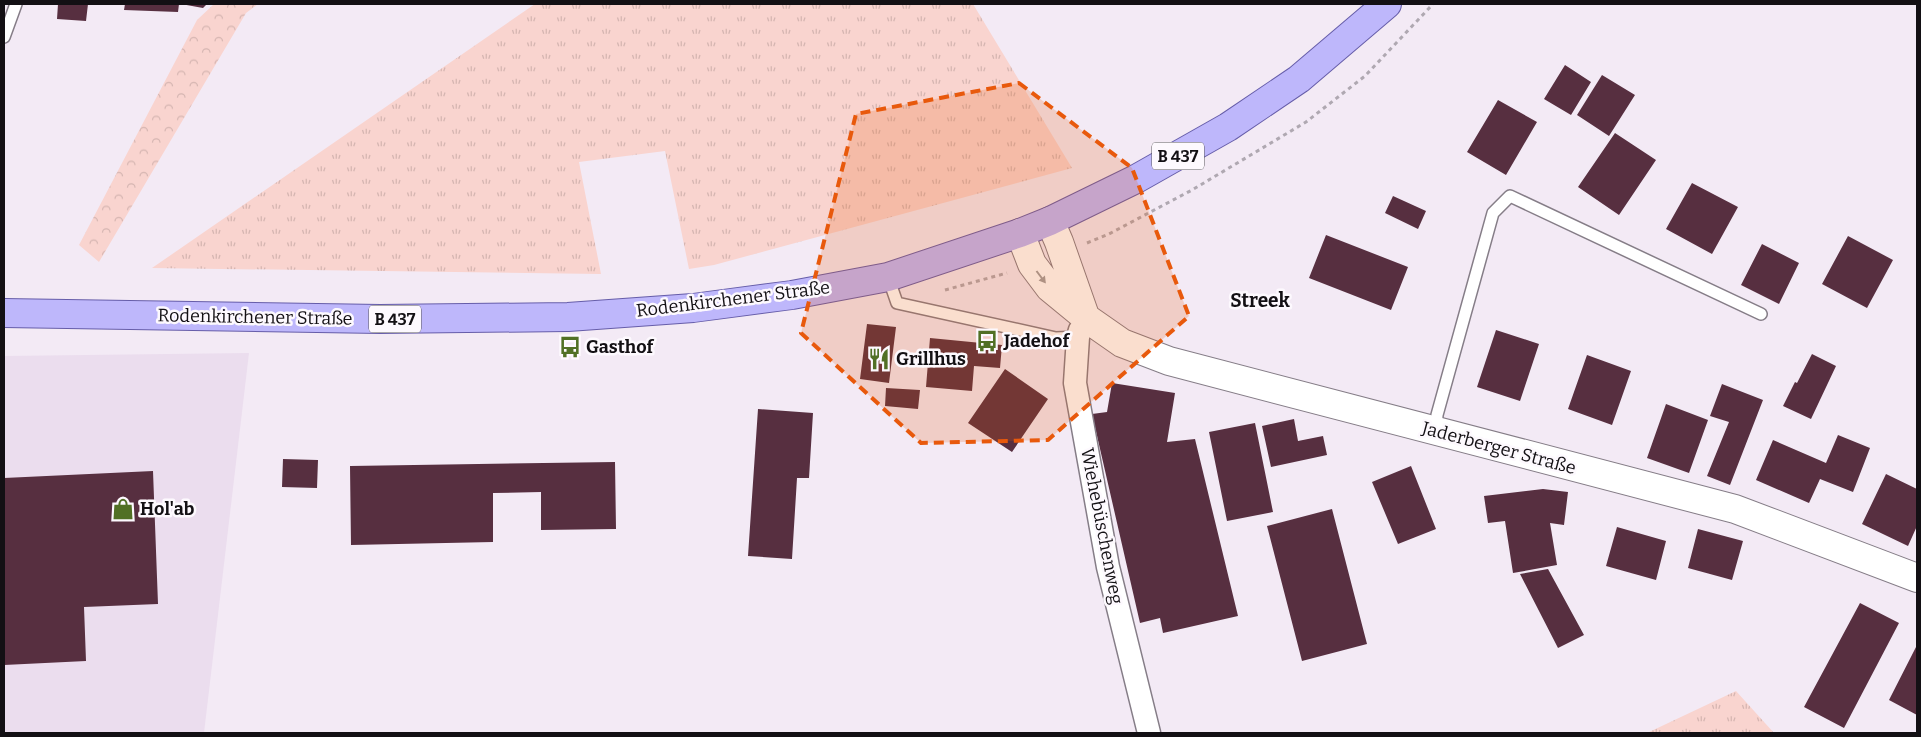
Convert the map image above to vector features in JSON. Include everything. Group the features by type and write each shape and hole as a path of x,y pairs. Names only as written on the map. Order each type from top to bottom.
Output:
{"main road":[{"name":"Rodenkirchener Straße","path":"4,313 380,319 568,318 722,304 792,295 888,277 1020,233 1050,221 1136,179 1228,127 1299,79 1387,4"}],"street":[{"path":"1050,221 1061,247 1084,324"},
{"name":"Jaderberger Straße","path":"1020,233 1032,264 1050,288 1084,324 1122,343 1169,361 1735,509 1917,578"},
{"name":"Wiehebüschenweg","path":"1084,324 1074,383 1106,557 1149,733"}],"lane":[{"path":"4,37 16,4"},
{"path":"1436,431 1437,415 1493,213 1510,196 1760,314"},
{"path":"888,277 897,303 1056,338 1084,324"}],"path":[{"path":"1108,234 1192,190 1306,122 1365,76 1433,4"}],"highlighted area":[{"path":"1019,83 1132,168 1189,316 1048,440 921,443 801,333 856,114"}],"shaded area":[{"path":"249,353 204,733 4,733 4,356"}],"green space":[{"path":"214,4 258,4 246,13 99,262 79,245 197,20"},
{"path":"535,4 973,4 1072,168 714,265 689,269 665,151 579,162 601,274 152,268"},
{"path":"1736,691 1774,733 1647,733"}],"building":[{"path":"58,4 88,4 86,21 57,19"},
{"path":"125,4 179,4 178,12 124,10"},
{"path":"181,4 207,4 203,8"},
{"path":"1565,65 1591,82 1571,115 1544,99"},
{"path":"1602,75 1635,95 1609,136 1577,115"},
{"path":"1498,100 1537,122 1506,175 1467,152"},
{"path":"1615,133 1656,160 1619,215 1578,187"},
{"path":"1692,183 1738,207 1712,254 1666,229"},
{"path":"1393,196 1426,211 1418,229 1385,213"},
{"path":"1326,235 1408,267 1391,310 1309,278"},
{"path":"1848,236 1893,260 1867,308 1822,284"},
{"path":"1762,244 1799,263 1779,304 1741,285"},
{"path":"867,324 896,327 889,383 860,379"},
{"path":"1496,330 1539,344 1520,401 1477,387"},
{"path":"930,338 1002,345 1000,368 974,366 972,391 926,387"},
{"path":"1812,354 1836,366 1811,419 1783,406"},
{"path":"1587,355 1631,371 1612,425 1568,409"},
{"path":"1005,369 1048,399 1012,452 968,423"},
{"path":"1112,383 1175,393 1167,442 1195,439 1238,616 1163,633 1160,618 1140,623 1092,414 1107,412"},
{"path":"1722,384 1763,400 1730,485 1707,476 1729,422 1710,416"},
{"path":"886,388 920,390 918,409 885,406"},
{"path":"1666,404 1708,420 1689,473 1647,458"},
{"path":"758,409 813,413 809,478 797,478 792,559 748,556"},
{"path":"1294,419 1298,441 1323,436 1327,455 1271,467 1262,426"},
{"path":"1255,423 1273,512 1227,521 1209,432"},
{"path":"1838,435 1870,448 1853,492 1820,479 1809,503 1756,480 1773,440 1826,463"},
{"path":"283,459 318,460 317,488 282,487"},
{"path":"615,462 616,529 541,530 541,492 493,493 493,542 351,545 350,466"},
{"path":"1411,466 1436,529 1398,544 1372,482"},
{"path":"153,471 158,604 84,607 86,661 4,665 4,478"},
{"path":"1886,474 1917,489 1917,526 1908,546 1862,524"},
{"path":"1543,489 1568,492 1564,525 1550,523 1557,565 1513,573 1505,521 1488,523 1484,496"},
{"path":"1332,509 1367,644 1302,661 1267,526"},
{"path":"1617,527 1666,541 1656,580 1606,566"},
{"path":"1698,529 1743,541 1732,580 1688,568"},
{"path":"1548,569 1584,635 1558,648 1520,574"},
{"path":"1860,603 1899,623 1844,728 1804,707"},
{"path":"1917,648 1917,715 1889,700"}],"place":[{"name":"Jadehof","path":"987,341"},
{"name":"Gasthof","path":"570,347"},
{"name":"Grillhus","path":"879,359"},
{"name":"Hol'ab","path":"123,509"}],"district":[{"name":"Streek","path":"1260,300"}]}
